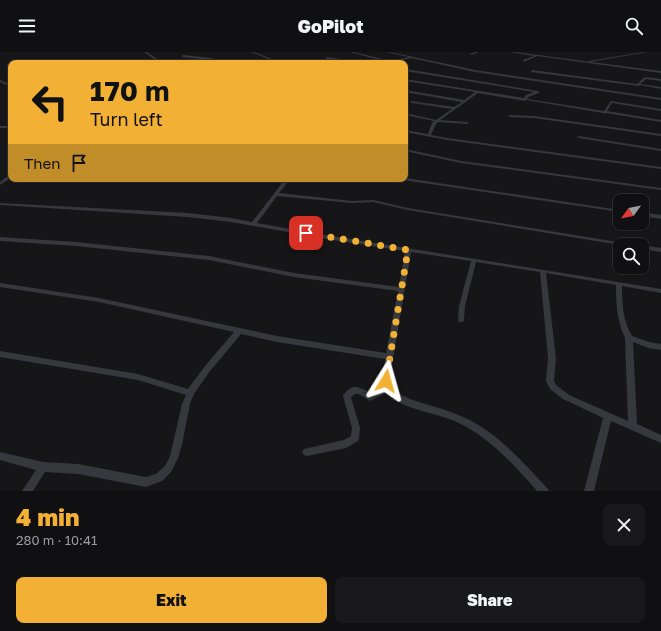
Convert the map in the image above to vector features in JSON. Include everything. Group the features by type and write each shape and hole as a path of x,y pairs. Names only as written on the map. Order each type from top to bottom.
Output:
{"street":[{"path":"145,52 157,60"},
{"path":"252,52 274,60"},
{"path":"351,52 378,60"},
{"path":"387,52 517,78 661,98"},
{"path":"471,54 478,52"},
{"path":"510,52 661,72"},
{"path":"582,62 647,52"},
{"path":"184,56 215,60"},
{"path":"524,61 537,56"},
{"path":"327,58 341,60"},
{"path":"402,60 411,58"},
{"path":"408,70 538,92 527,96 525,100"},
{"path":"532,71 661,88"},
{"path":"639,85 645,78 661,80"},
{"path":"408,80 661,122"},
{"path":"0,81 8,85"},
{"path":"0,85 5,84"},
{"path":"408,92 463,101"},
{"path":"429,136 432,125 436,121 477,92"},
{"path":"412,102 453,108"},
{"path":"604,113 611,102 661,110"},
{"path":"408,115 436,121 467,123"},
{"path":"510,116 530,116 661,135"},
{"path":"408,132 429,136 661,168"},
{"path":"579,137 661,150"},
{"path":"408,151 461,162 661,189"},
{"path":"408,179 613,210"},
{"path":"254,223 286,182"},
{"path":"276,194 352,202 374,201 408,209 613,243"},
{"path":"0,204 188,215 254,223 333,238 661,291"},
{"path":"0,210 9,205"},
{"path":"649,215 661,217"},
{"path":"0,239 76,244 209,258 294,275 401,289"},
{"path":"649,248 661,250"},
{"path":"408,250 386,381 388,388 400,398 459,419 484,432 544,491"},
{"path":"461,320 462,306 474,260"},
{"path":"543,271 552,358 550,381 553,387 566,397 661,439"},
{"path":"619,284 622,326 629,338 633,426"},
{"path":"0,285 99,300 239,331 390,357"},
{"path":"0,456 43,467 78,469 136,481 154,480 164,475 171,466 185,406 190,393 211,364 239,331"},
{"path":"629,338 648,345 661,347"},
{"path":"0,354 138,377 190,393"},
{"path":"307,452 346,444 355,438 356,428 348,396 350,392 354,390 361,391 370,397 388,388"},
{"path":"588,491 608,416"},
{"path":"28,491 43,467"}],"route":[{"path":"306,233 408,250 386,381"}]}
